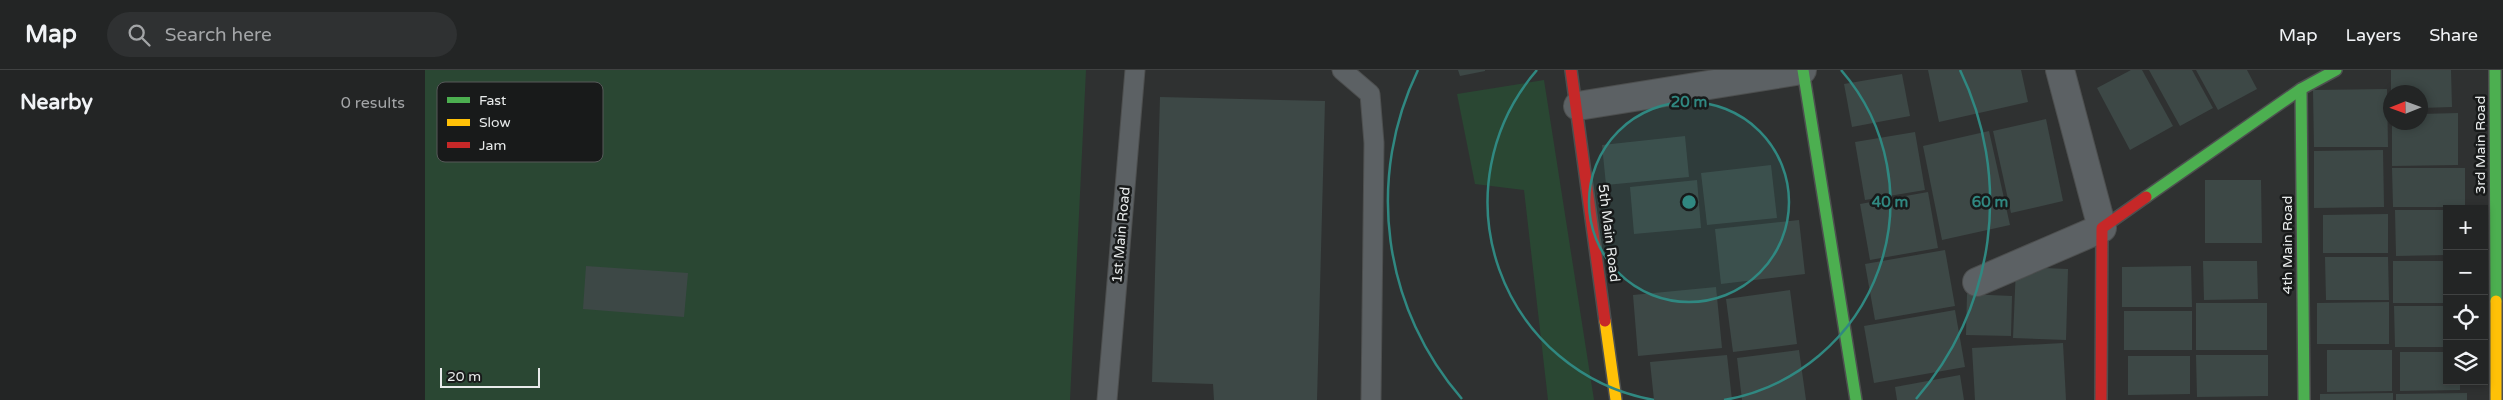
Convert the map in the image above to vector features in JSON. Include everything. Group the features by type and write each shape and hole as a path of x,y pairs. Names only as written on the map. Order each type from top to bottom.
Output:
{"street":[{"name":"5th Main Road","path":"1571,70 1578,106 1616,400"},
{"path":"1578,106 1802,70 1856,400"},
{"path":"2060,70 2102,228 2101,400"},
{"path":"1977,282 2102,228 2301,89 2336,70"},
{"name":"3rd Main Road","path":"2495,70 2496,400"},
{"name":"4th Main Road","path":"2301,89 2304,400"}],"lane":[{"name":"1st Main Road","path":"1107,400 1135,70"},
{"path":"1342,70 1370,94 1372,114 1374,143 1371,400"}],"green space":[{"path":"425,70 1086,70 1070,400 425,400"},
{"path":"1544,80 1594,400 1548,400 1524,190 1475,184 1457,94"}],"building":[{"path":"1458,70 1485,70 1485,71 1460,76"},
{"path":"1928,70 2021,70 2028,102 1939,122"},
{"path":"2131,70 2142,70 2173,126 2130,150 2097,88"},
{"path":"2149,70 2192,70 2213,108 2180,126"},
{"path":"2196,70 2247,70 2257,89 2218,110"},
{"path":"2391,70 2451,70 2452,107 2428,108 2428,85 2391,85"},
{"path":"1902,74 1910,116 1852,127 1844,84"},
{"path":"2383,89 2383,130 2388,130 2388,147 2314,147 2313,90"},
{"path":"1160,97 1325,101 1317,400 1214,400 1213,384 1152,382"},
{"path":"2458,113 2458,165 2392,166 2392,130 2428,130 2428,114"},
{"path":"2046,119 2063,201 2011,213 1993,131"},
{"path":"1989,131 2010,225 1942,240 1923,146"},
{"path":"1915,132 1925,190 1865,200 1855,142"},
{"path":"1685,136 1689,177 1606,185 1602,145"},
{"path":"2383,150 2384,207 2314,208 2314,151"},
{"path":"1771,165 1777,218 1707,225 1701,173"},
{"path":"2392,168 2465,168 2465,205 2393,207"},
{"path":"1697,180 1701,228 1634,234 1630,187"},
{"path":"2205,180 2261,180 2262,243 2205,243"},
{"path":"1928,192 1938,248 1870,260 1860,204"},
{"path":"2395,210 2443,210 2443,255 2396,256"},
{"path":"2388,214 2388,253 2323,253 2323,215"},
{"path":"1799,220 1805,274 1721,284 1715,229"},
{"path":"1945,250 1955,306 1875,320 1865,264"},
{"path":"2325,257 2388,257 2389,300 2326,300"},
{"path":"2203,261 2257,261 2258,299 2204,300"},
{"path":"2393,261 2443,261 2443,303 2393,303"},
{"path":"586,266 688,273 684,317 583,309"},
{"path":"2191,266 2192,307 2122,307 2122,267"},
{"path":"2016,267 2068,269 2066,340 2013,338"},
{"path":"1716,287 1722,348 1638,356 1633,295"},
{"path":"1790,290 1797,344 1733,352 1726,299"},
{"path":"1967,294 2012,296 2011,336 1966,335"},
{"path":"2389,302 2389,344 2317,344 2317,303"},
{"path":"2196,303 2267,303 2267,350 2196,350"},
{"path":"2394,306 2443,306 2443,347 2395,347"},
{"path":"1955,310 1965,367 1874,383 1864,326"},
{"path":"2124,311 2192,311 2192,350 2124,350"},
{"path":"2063,343 2066,400 1975,400 1972,348"},
{"path":"1799,350 1806,400 1742,400 1737,358"},
{"path":"2327,350 2392,350 2392,391 2327,392"},
{"path":"2400,352 2443,352 2443,385 2460,385 2460,390 2400,391"},
{"path":"1727,355 1732,400 1654,400 1650,362"},
{"path":"2196,355 2268,355 2268,396 2197,397"},
{"path":"2128,356 2190,356 2190,394 2128,395"},
{"path":"1960,375 1964,400 1897,400 1895,387"},
{"path":"2393,393 2393,400 2320,400 2320,394"},
{"path":"2467,393 2467,400 2396,400 2396,394"}],"traffic: fast":[{"path":"1803,70 1856,400"},
{"path":"2146,197 2301,89 2336,70"},
{"path":"2495,70 2496,301"},
{"path":"2301,89 2304,400"}],"traffic: slow":[{"path":"2496,301 2496,400"},
{"path":"1605,321 1616,400"}],"traffic: jam":[{"path":"1571,70 1605,321"},
{"path":"2101,400 2102,228 2146,197"}]}
